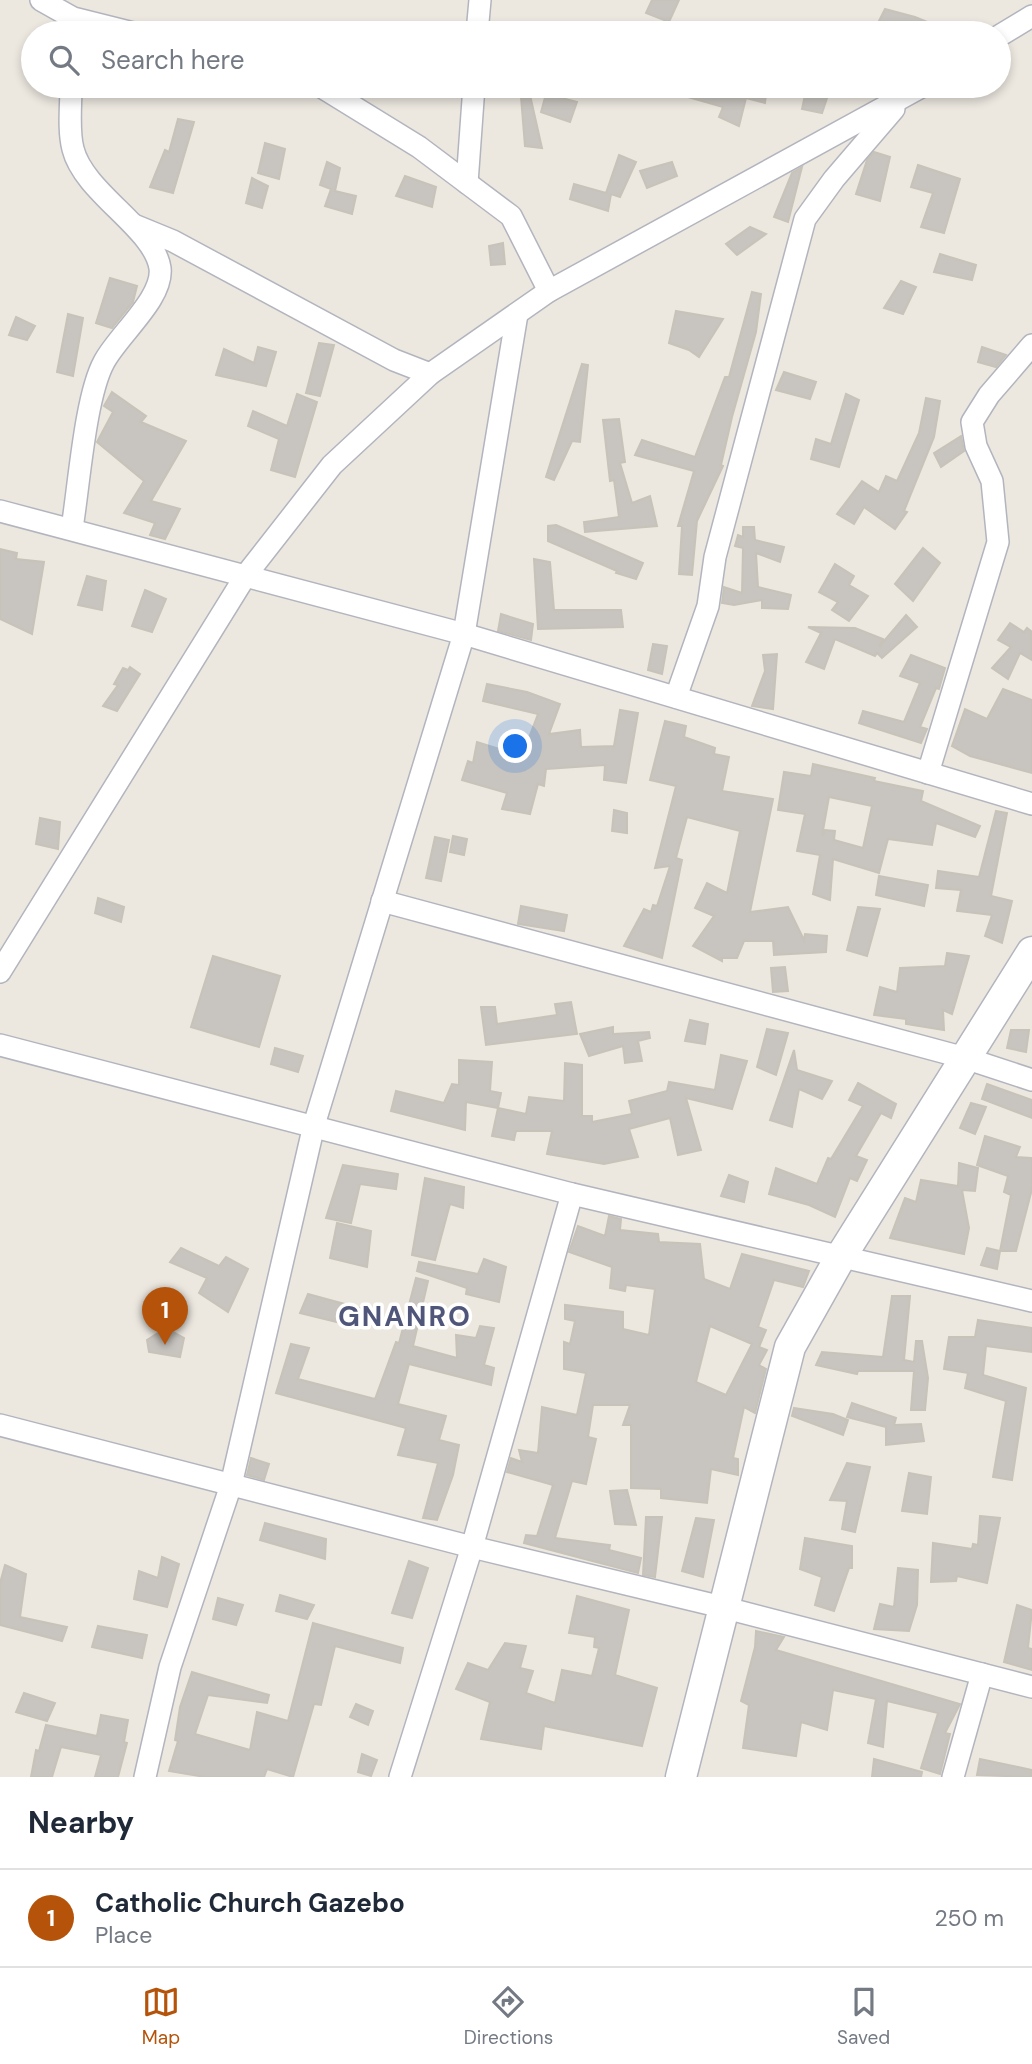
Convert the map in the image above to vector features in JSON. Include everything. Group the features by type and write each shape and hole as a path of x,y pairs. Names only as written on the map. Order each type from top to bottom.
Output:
{"main road":[{"path":"681,1777 790,1347 840,1258 1032,952"}],"street":[{"path":"41,0 72,17"},
{"path":"478,21 480,0"},
{"path":"1011,29 1032,16"},
{"path":"71,98 72,149 85,176 132,225 153,253 160,268 156,290 104,362 93,399 72,528"},
{"path":"339,98 419,147 511,216 549,291"},
{"path":"467,183 473,98"},
{"path":"0,972 246,575 332,465 430,374 549,291 905,98"},
{"path":"676,697 708,606 715,557 805,219 834,179 902,100"},
{"path":"132,225 173,241 394,360 430,374"},
{"path":"145,1777 170,1667 231,1485 314,1125 464,634 517,314"},
{"path":"928,772 998,542 992,481 976,446 972,422 989,395 1032,345"},
{"path":"0,511 464,634 1032,804"},
{"path":"382,901 965,1058 1032,1080"},
{"path":"0,1045 572,1194 1032,1301"},
{"path":"400,1777 471,1547 572,1194"},
{"path":"0,1425 471,1547 722,1607 1032,1687"},
{"path":"953,1777 982,1674"}],"building":[{"path":"652,0 679,0 669,21 646,13"},
{"path":"885,9 925,21 879,21"},
{"path":"521,98 531,98 542,148 525,146"},
{"path":"545,98 577,102 570,122 541,112"},
{"path":"692,98 746,98 739,126 719,117 723,107"},
{"path":"746,98 766,98 765,103"},
{"path":"804,98 827,98 822,113 802,109"},
{"path":"178,119 194,122 173,193 150,187 165,150 169,152"},
{"path":"265,143 285,149 279,179 258,173"},
{"path":"874,152 890,157 880,201 856,194 867,160"},
{"path":"619,155 636,162 620,197 611,194 608,211 570,199 574,184 606,193"},
{"path":"327,162 340,168 335,191 356,196 352,214 325,206 331,189 320,185"},
{"path":"672,162 677,176 647,188 640,171"},
{"path":"918,165 960,179 944,233 921,227 933,193 911,187"},
{"path":"802,167 788,222 774,217 792,173"},
{"path":"405,176 436,187 432,207 396,196"},
{"path":"252,178 268,186 262,208 246,203"},
{"path":"750,227 766,234 737,255 726,244"},
{"path":"503,243 505,264 491,265 489,246"},
{"path":"940,254 976,265 972,280 934,272"},
{"path":"110,278 137,286 133,302 112,328 96,323"},
{"path":"901,281 916,287 903,314 884,308"},
{"path":"752,292 761,294 756,332 732,417 721,465 723,466 697,521 692,575 679,574 682,526 678,526 694,471 635,455 642,440 695,457 725,377 729,377"},
{"path":"676,311 723,319 699,357 689,350 669,343"},
{"path":"68,314 83,318 73,376 57,372"},
{"path":"16,317 35,326 27,340 9,335"},
{"path":"319,343 334,345 320,396 306,393"},
{"path":"258,347 276,352 266,386 216,375 224,349 254,363"},
{"path":"982,347 1006,355 996,367 978,362"},
{"path":"582,364 588,365 580,442 572,441 554,480 546,477"},
{"path":"784,372 816,382 810,399 776,390"},
{"path":"112,392 146,416 141,422 186,441 151,501 180,509 165,539 150,535 155,523 124,513 144,481 97,442 113,412 104,406"},
{"path":"297,394 317,402 295,477 271,470 279,439 248,426 253,411 287,426"},
{"path":"846,394 859,400 839,467 811,459 816,439 831,444"},
{"path":"926,398 940,401 934,437 904,511 907,512 895,529 864,507 854,524 837,514 862,481 879,492 886,476 897,481 919,433"},
{"path":"619,419 625,462 620,463 632,503 650,496 657,526 585,532 584,522 619,517 614,480 610,481 603,420"},
{"path":"961,436 964,451 941,467 934,453"},
{"path":"556,525 643,563 636,579 616,573 617,571 548,541 548,526"},
{"path":"743,527 754,527 755,540 784,547 780,562 756,553 758,587 791,595 788,609 762,608 762,600 734,605 722,603 724,587 742,593 743,548 735,546 738,535 743,537"},
{"path":"923,548 940,563 913,601 895,584"},
{"path":"0,549 17,553 16,559 44,562 32,634 0,619"},
{"path":"534,559 550,562 554,610 621,610 623,627 538,629"},
{"path":"835,564 854,576 849,585 868,596 849,621 832,610 838,602 819,592"},
{"path":"87,576 106,581 102,610 78,605"},
{"path":"145,590 166,599 152,632 132,626"},
{"path":"501,614 533,624 531,640 498,631"},
{"path":"906,615 917,627 882,658 877,653 875,656 835,639 824,669 806,662 821,633 808,627 855,628 883,639 879,647"},
{"path":"1010,623 1024,632 1027,628 1031,631 1032,660 1020,653 1008,679 992,668 1011,647 998,640"},
{"path":"653,644 667,646 662,674 648,670"},
{"path":"777,654 773,709 752,706 765,671 763,655"},
{"path":"911,655 945,668 939,689 936,688 920,727 927,729 921,743 859,723 863,711 904,722 920,683 900,676"},
{"path":"130,667 140,674 117,711 103,706 118,685 114,684 123,668 128,670"},
{"path":"487,684 527,692 560,704 549,734 580,730 581,747 614,746 620,710 638,713 626,783 604,780 605,765 546,769 544,786 538,784 530,814 502,809 507,793 462,780 468,761 473,763 477,742 522,756 538,714 483,701"},
{"path":"1003,689 1032,700 1032,773 970,756 952,746 965,709 987,719"},
{"path":"665,721 686,726 684,737 715,748 714,754 729,757 722,791 773,799 750,912 788,907 804,940 805,934 827,936 826,952 774,955 773,941 744,941 737,958 722,958 722,961 693,946 714,916 695,908 707,883 727,893 740,831 687,817 676,858 682,860 662,958 624,946 644,909 651,912 653,905 657,906 670,866 655,868 676,786 650,780"},
{"path":"813,764 923,791 921,801 980,826 975,837 936,823 932,845 888,839 879,873 833,859 830,900 813,894 820,855 797,851 805,814 778,810 784,772 811,776","holes":["829,797 872,806 863,848 834,840 835,831 825,830 822,836"]},
{"path":"614,810 627,813 627,833 612,831"},
{"path":"996,811 1007,813 991,896 1012,901 1002,943 985,936 992,915 957,911 961,890 936,888 938,871 979,877"},
{"path":"40,818 60,822 58,849 36,844"},
{"path":"453,836 467,839 464,855 450,852"},
{"path":"435,837 449,840 441,881 426,878"},
{"path":"879,876 928,885 924,906 876,895"},
{"path":"98,898 124,907 121,922 95,913"},
{"path":"521,906 567,915 564,931 518,924"},
{"path":"858,907 880,909 867,956 847,950"},
{"path":"947,953 969,956 952,1014 943,1010 944,1030 906,1024 906,1019 874,1015 880,987 897,992 900,968 945,966"},
{"path":"213,956 280,976 259,1047 191,1027"},
{"path":"785,967 788,991 773,992 771,968"},
{"path":"571,1002 577,1034 486,1045 481,1007 495,1007 497,1024 557,1015 555,1004"},
{"path":"690,1020 708,1024 705,1044 685,1041"},
{"path":"613,1027 613,1034 649,1032 650,1038 638,1041 642,1061 625,1063 623,1046 589,1056 580,1034"},
{"path":"767,1029 788,1033 776,1075 757,1067"},
{"path":"1011,1030 1029,1030 1026,1052 1007,1048"},
{"path":"275,1048 303,1056 298,1072 271,1064"},
{"path":"794,1050 797,1070 832,1081 822,1099 799,1089 792,1127 770,1120"},
{"path":"721,1055 747,1061 732,1109 686,1098 701,1150 678,1155 670,1118 629,1129 638,1157 604,1164 547,1154 552,1131 516,1131 514,1140 492,1136 498,1108 526,1114 529,1097 564,1101 565,1063 582,1065 582,1116 592,1116 592,1122 632,1114 629,1101 667,1091 669,1082 715,1090"},
{"path":"459,1060 492,1062 490,1091 501,1093 498,1108 466,1102 465,1130 391,1111 396,1091 444,1103 452,1084 459,1085"},
{"path":"858,1083 896,1104 891,1118 881,1113 856,1156 867,1160 857,1181 850,1178 835,1217 809,1205 769,1194 776,1168 817,1184 828,1158 831,1159 863,1106 849,1100"},
{"path":"987,1084 1032,1100 1032,1118 982,1099"},
{"path":"971,1103 986,1107 975,1134 960,1128"},
{"path":"985,1136 1020,1147 1016,1157 1032,1158 1032,1189 1016,1251 1000,1251 1011,1195 1004,1192 1008,1176 977,1165"},
{"path":"959,1163 978,1168 975,1191 962,1190 969,1228 964,1254 890,1238 905,1198 916,1202 921,1180 958,1186"},
{"path":"343,1165 398,1174 396,1189 360,1184 351,1223 326,1218"},
{"path":"729,1175 748,1182 744,1202 721,1196"},
{"path":"425,1178 464,1187 463,1208 450,1204 435,1260 412,1255"},
{"path":"609,1216 621,1219 620,1230 658,1234 659,1242 700,1244 704,1279 730,1289 742,1254 809,1271 803,1287 774,1280 758,1327 766,1330 759,1347 767,1350 759,1365 766,1369 755,1413 744,1407 733,1458 738,1459 738,1475 711,1469 707,1503 661,1498 661,1489 631,1488 631,1425 623,1425 630,1405 593,1405 588,1437 596,1439 586,1484 572,1481 555,1538 610,1545 609,1550 641,1558 638,1573 524,1543 526,1535 537,1536 553,1485 507,1472 511,1458 522,1462 519,1450 538,1453 542,1407 577,1415 586,1373 564,1369 564,1342 570,1344 575,1321 565,1319 565,1305 623,1312 623,1329 649,1335 655,1289 626,1285 625,1291 610,1288 612,1267 569,1252 578,1226 605,1236","holes":["710,1326 752,1344 726,1395 696,1382"]},
{"path":"337,1223 371,1231 367,1267 330,1258"},
{"path":"181,1248 219,1266 226,1257 248,1269 228,1312 199,1293 207,1278 170,1262"},
{"path":"987,1248 1000,1251 997,1269 981,1265"},
{"path":"484,1259 506,1267 499,1302 466,1294 467,1288 417,1271 419,1262 478,1274"},
{"path":"416,1278 428,1281 413,1346 457,1358 456,1335 476,1338 480,1326 494,1328 484,1365 494,1368 491,1385 409,1364 398,1404 446,1416 439,1440 459,1445 453,1475 437,1520 423,1518 438,1463 398,1455 406,1428 276,1393 291,1344 309,1348 298,1379 375,1399 396,1342 399,1343"},
{"path":"308,1294 363,1309 357,1327 300,1313"},
{"path":"892,1296 910,1296 904,1360 914,1362 916,1341 922,1341 928,1378 925,1410 911,1410 914,1371 858,1371 857,1374 816,1365 822,1352 883,1357"},
{"path":"978,1320 1032,1328 1032,1352 986,1346 983,1375 1026,1388 1012,1480 993,1477 1006,1401 965,1388 968,1373 944,1369 949,1337 975,1337"},
{"path":"166,1328 184,1338 180,1357 149,1352 147,1340"},
{"path":"852,1403 896,1418 894,1425 921,1424 924,1441 886,1445 886,1427 847,1417"},
{"path":"794,1408 833,1414 848,1420 843,1435 792,1416"},
{"path":"251,1458 269,1464 264,1480 247,1475"},
{"path":"847,1463 870,1467 855,1532 842,1529 847,1501 830,1500"},
{"path":"909,1473 931,1477 927,1514 902,1511"},
{"path":"627,1490 636,1525 615,1524 610,1491"},
{"path":"980,1516 1000,1518 987,1583 957,1576 956,1581 931,1582 933,1543 972,1549 973,1544 978,1545"},
{"path":"646,1517 662,1517 655,1577 643,1575"},
{"path":"696,1518 714,1520 703,1577 682,1571"},
{"path":"265,1523 326,1539 325,1559 260,1540"},
{"path":"805,1538 852,1546 852,1568 849,1568 834,1611 815,1605 822,1577 800,1569"},
{"path":"162,1557 179,1564 167,1607 134,1599 139,1571 158,1578"},
{"path":"409,1561 428,1568 412,1618 392,1613"},
{"path":"5,1565 26,1574 20,1617 67,1627 62,1641 0,1625 0,1583"},
{"path":"898,1568 918,1570 917,1605 909,1631 874,1629 880,1604 894,1607"},
{"path":"280,1595 314,1605 307,1619 276,1611"},
{"path":"577,1596 629,1610 615,1675 657,1688 642,1746 544,1726 541,1749 481,1739 490,1702 456,1689 468,1663 488,1670 505,1643 526,1646 520,1668 533,1671 526,1693 555,1703 562,1670 592,1676 599,1648 594,1647 595,1637 569,1633"},
{"path":"218,1598 243,1605 236,1625 213,1619"},
{"path":"1017,1605 1032,1610 1028,1648 1032,1649 1032,1670 1004,1662"},
{"path":"313,1623 403,1648 400,1663 335,1646 321,1705 314,1704 293,1777 267,1769 264,1777 205,1777 169,1771 178,1741 175,1740 180,1707 192,1672 269,1695 267,1703 208,1695 195,1734 250,1750 257,1712 288,1721"},
{"path":"98,1626 147,1635 142,1658 92,1647"},
{"path":"756,1631 784,1637 776,1650 960,1704 945,1733 950,1734 940,1774 921,1768 938,1713 887,1701 883,1747 868,1743 876,1699 833,1690 827,1730 801,1722 796,1756 743,1748 749,1705 741,1701 755,1647"},
{"path":"24,1693 55,1703 47,1721 16,1712"},
{"path":"356,1704 373,1711 368,1725 350,1717"},
{"path":"101,1715 128,1720 124,1742 127,1743 118,1777 95,1777 101,1755 61,1747 52,1777 31,1777 36,1750 39,1751 46,1725 97,1736"},
{"path":"362,1754 377,1760 371,1776 358,1772"},
{"path":"874,1759 922,1772 921,1777 872,1777"},
{"path":"980,1759 1032,1770 1031,1777 977,1775"}],"place":[{"name":"Catholic Church Gazebo","path":"165,1345"}],"district":[{"name":"GNANRO","path":"405,1316"}]}
